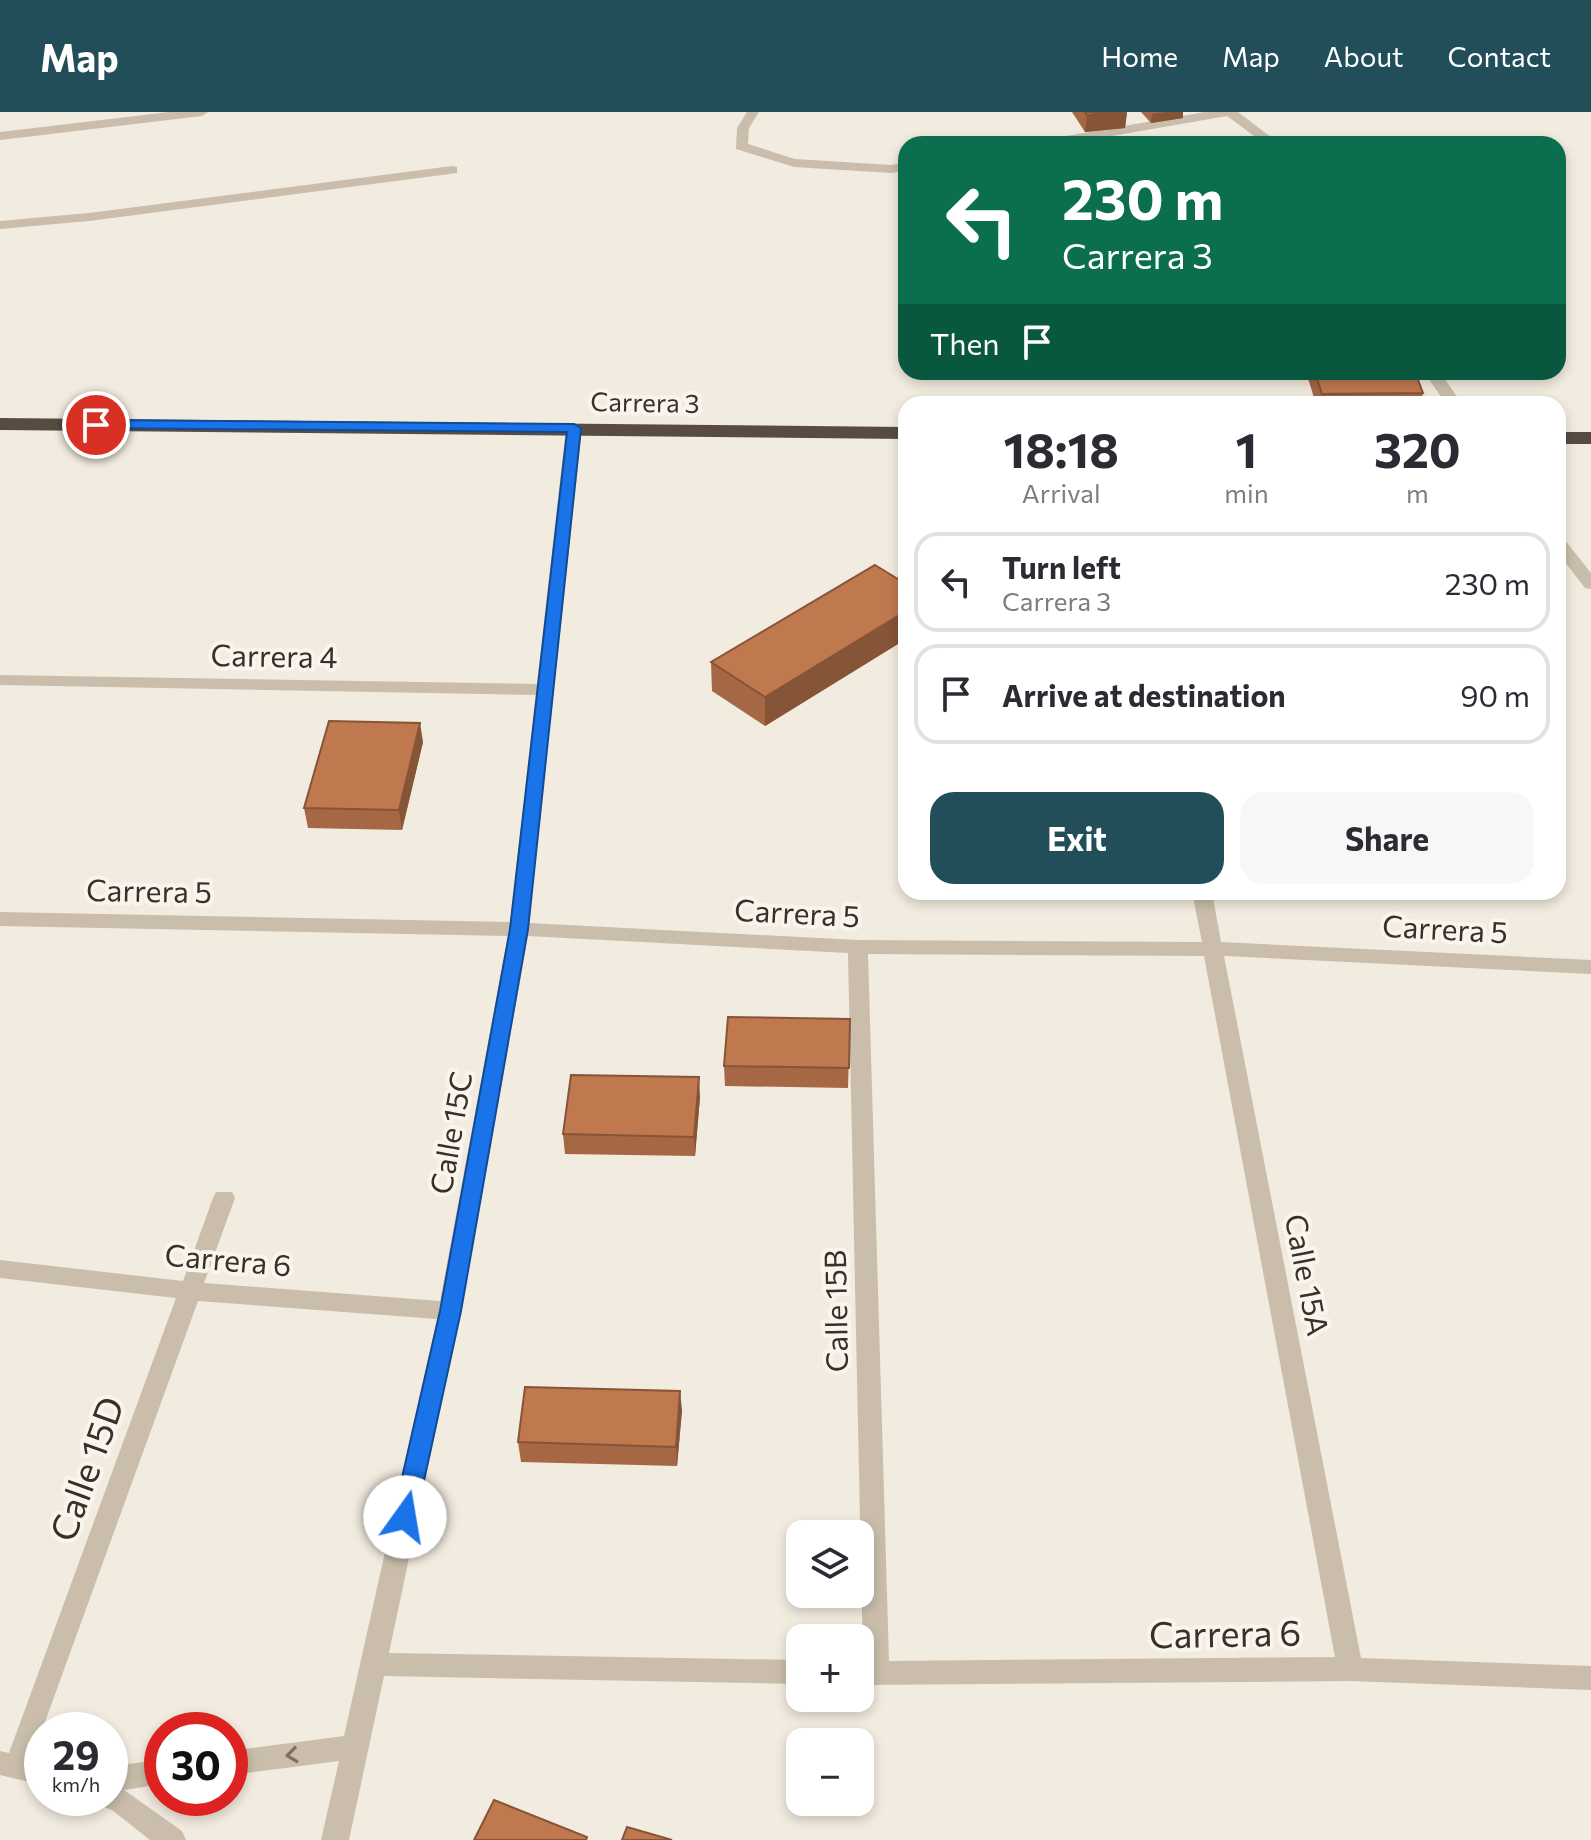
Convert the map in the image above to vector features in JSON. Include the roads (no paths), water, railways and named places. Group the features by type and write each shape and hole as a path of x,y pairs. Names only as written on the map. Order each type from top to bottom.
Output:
{"highway":[{"name":"Carrera 3","path":"0,424 898,433"},
{"path":"1566,438 1591,438"}],"street":[{"path":"0,136 202,112"},
{"path":"753,112 743,128 741,146 794,163 898,168"},
{"path":"1090,136 1229,112 1262,136"},
{"path":"0,225 89,217 452,170"},
{"name":"Calle 15C","path":"335,1840 450,1311 519,929 574,428"},
{"path":"1566,552 1591,584"},
{"name":"Carrera 4","path":"0,680 547,690"},
{"name":"Calle 15A","path":"1204,900 1350,1669"},
{"name":"Carrera 5","path":"0,919 519,929 858,947 1215,949 1591,967"},
{"name":"Calle 15B","path":"858,947 867,1624"},
{"name":"Calle 15D","path":"20,1767 224,1198"},
{"name":"Carrera 6","path":"0,1269 191,1291 450,1311"},
{"path":"372,1664 786,1672"},
{"name":"Carrera 6","path":"874,1673 1350,1669 1591,1678"},
{"path":"248,1761 354,1747"},
{"path":"128,1806 172,1840"}]}
